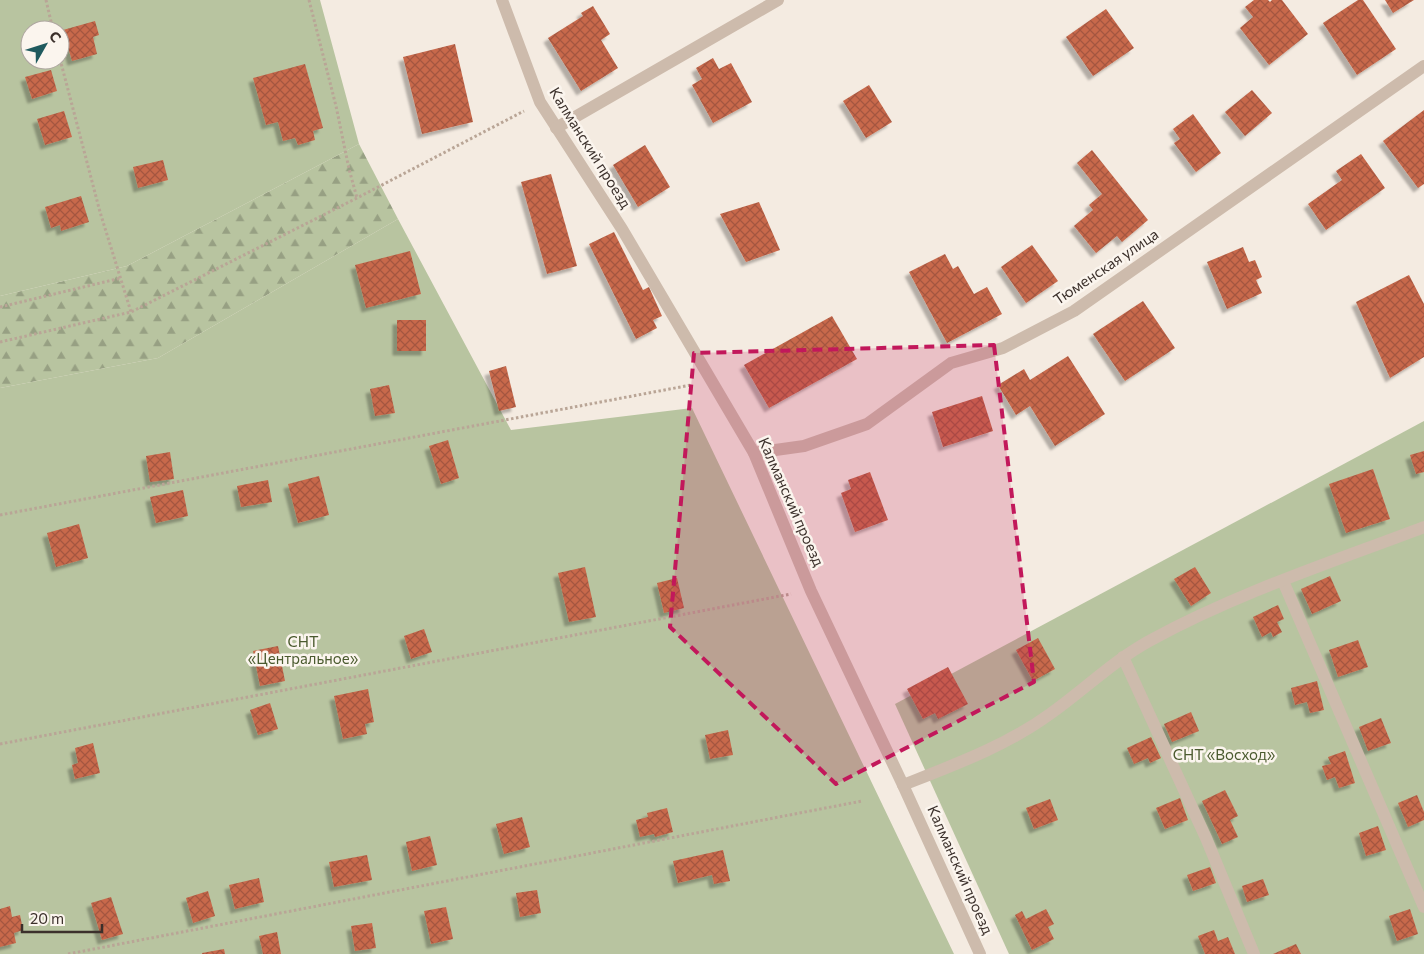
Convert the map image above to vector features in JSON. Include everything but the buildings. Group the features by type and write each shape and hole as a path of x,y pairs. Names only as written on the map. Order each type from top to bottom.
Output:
{"street":[{"name":"Калманский проезд","path":"502,0 540,102 622,229 754,453 811,590 904,785 980,954"},
{"path":"556,128 778,0"},
{"name":"Тюменская улица","path":"754,453 804,446 867,424 951,364 1004,348 1074,312 1424,66"},
{"path":"904,785 961,762 1010,739 1049,715 1123,657 1186,621 1424,526"},
{"path":"1283,581 1424,907"},
{"path":"1123,657 1206,838 1254,954"}],"path":[{"path":"46,0 51,20"},
{"path":"309,0 336,106 349,169 358,198"},
{"path":"63,70 100,212 131,312"},
{"path":"0,342 131,312 358,198 540,102"},
{"path":"0,307 120,278"},
{"path":"0,515 711,382"},
{"path":"0,744 811,590"},
{"path":"68,954 862,801"}],"highlighted area":[{"path":"994,345 1034,682 836,784 670,627 694,353"}],"green space":[{"path":"0,0 320,0 359,144 127,266 0,296"},
{"path":"359,144 398,219 158,358 0,388 0,296 127,266"},
{"name":"СНТ «Центральное»","path":"398,219 511,430 692,408 954,954 0,954 0,388 158,358"},
{"name":"СНТ «Восход»","path":"1424,421 1424,954 1009,954 895,704"}]}
